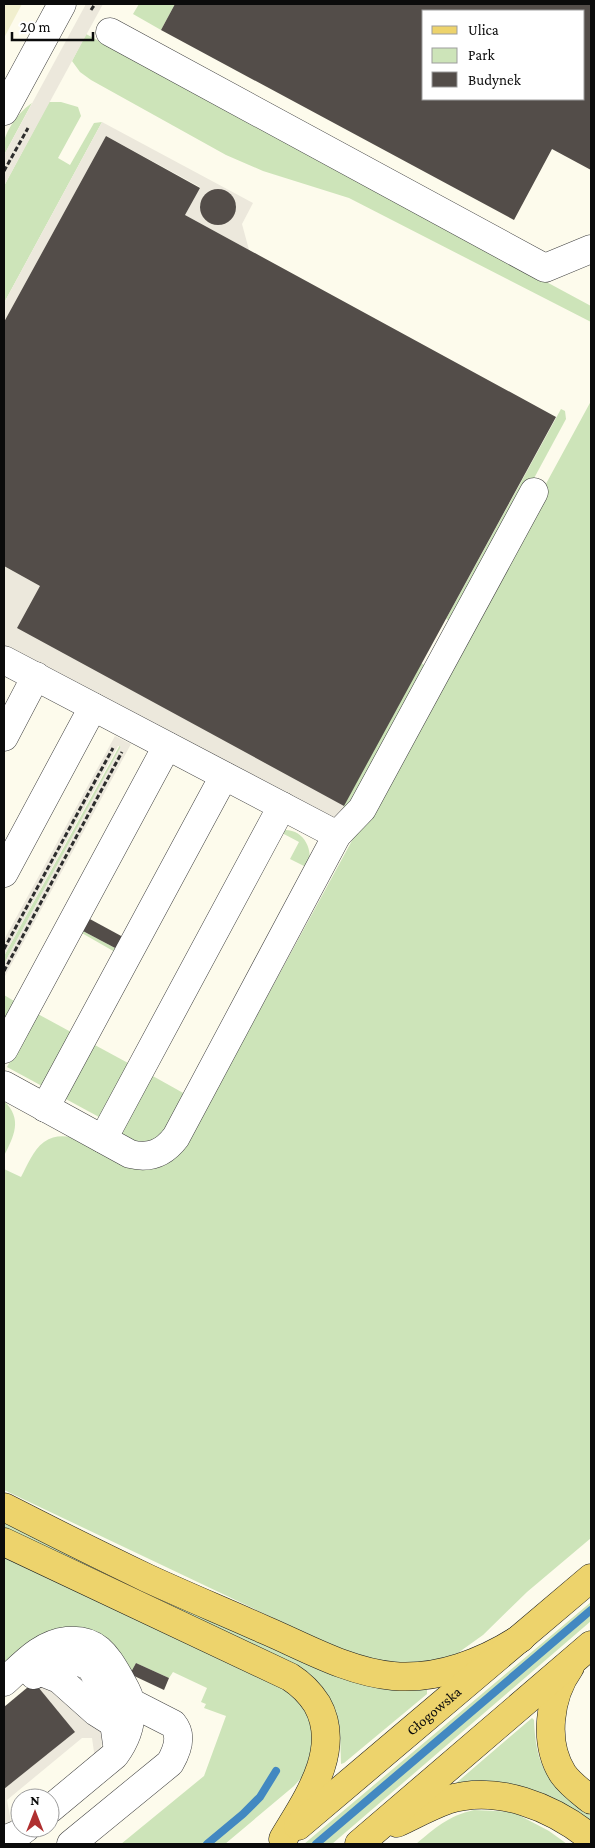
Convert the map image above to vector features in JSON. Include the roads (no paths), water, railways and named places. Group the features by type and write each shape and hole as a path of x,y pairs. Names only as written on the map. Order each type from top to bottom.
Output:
{"main road":[{"path":"4,1507 147,1578 329,1658 374,1673 403,1676 453,1670 483,1659 521,1638"},
{"path":"4,1542 290,1677 308,1692 318,1706 324,1721 326,1736 324,1756 311,1792 280,1842"},
{"name":"Głogowska","path":"280,1842 591,1578"},
{"path":"585,1651 568,1671 556,1697 552,1718 551,1742 556,1760 563,1774 591,1800"},
{"path":"364,1840 585,1651"},
{"path":"364,1840 448,1800 492,1794 511,1797 534,1805 559,1817 591,1838"}],"street":[{"path":"4,111 62,4"},
{"path":"110,32 545,268 591,249"},
{"path":"4,1085 130,1154 139,1156 159,1153 169,1146 338,835 362,809 534,492"},
{"path":"4,660 338,835"},
{"path":"4,737 36,676"},
{"path":"4,873 93,707"},
{"path":"4,1049 168,746"},
{"path":"45,1108 224,776"},
{"path":"103,1139 282,806"},
{"path":"4,1682 34,1655 46,1647 66,1641 75,1641 92,1645 106,1655 128,1693 130,1702 129,1726 126,1736 115,1755 60,1801"},
{"path":"4,1699 39,1671 60,1661 77,1662 91,1667 112,1708 117,1740 115,1755"},
{"path":"71,1844 170,1763 173,1758 178,1743 178,1730 173,1724 130,1702"}],"waterway":[{"path":"316,1844 591,1610"},
{"path":"207,1844 260,1797 276,1771"}]}
